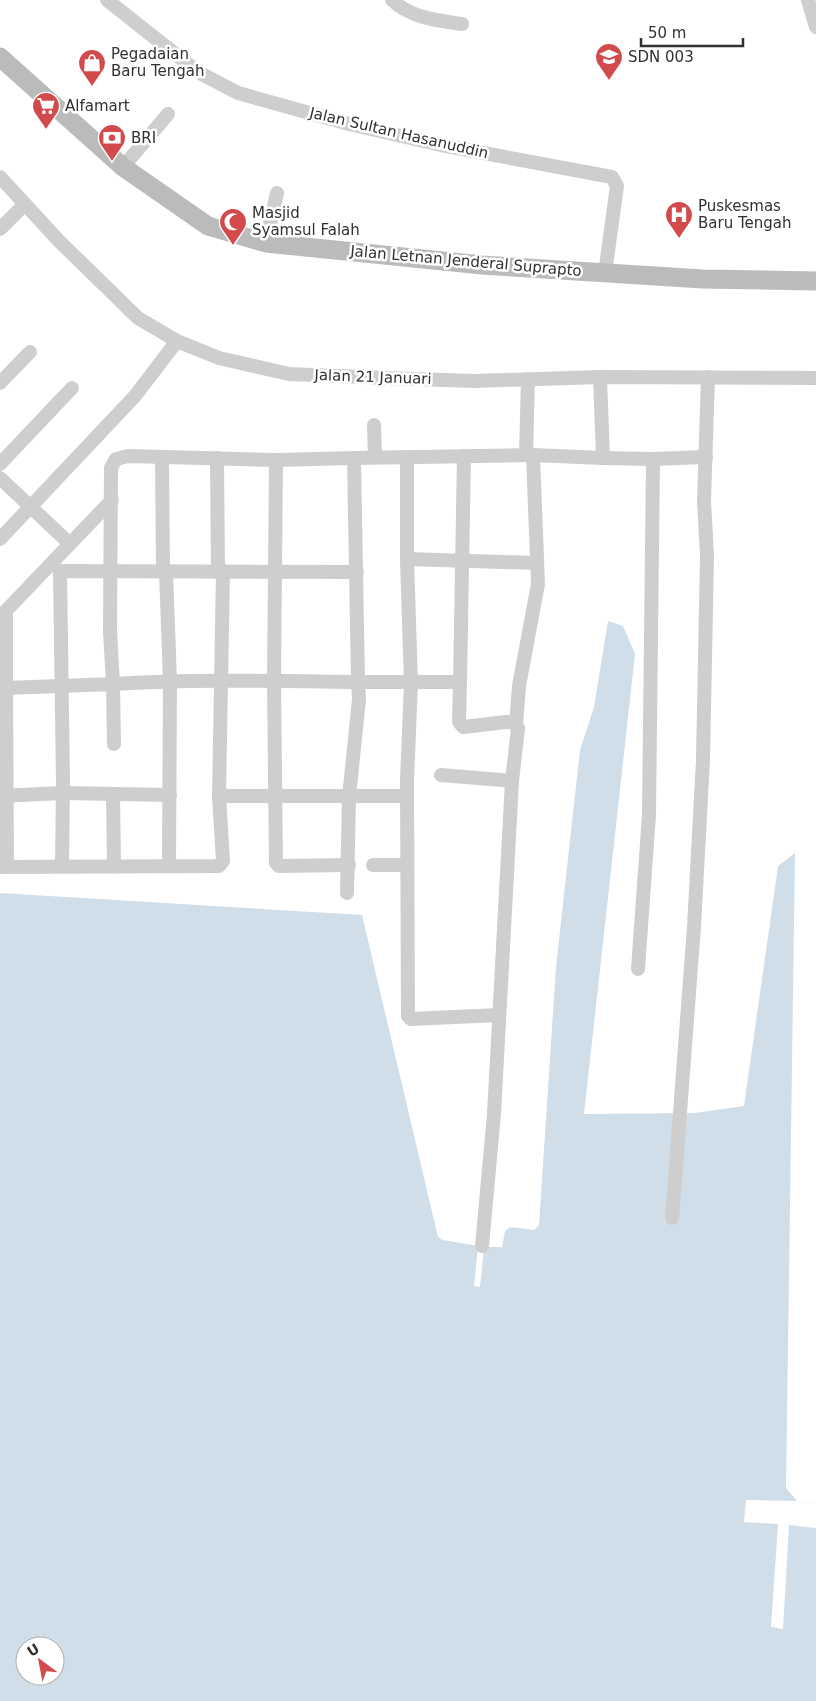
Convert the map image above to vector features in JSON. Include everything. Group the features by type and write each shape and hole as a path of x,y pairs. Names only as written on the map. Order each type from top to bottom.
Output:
{"main road":[{"name":"Jalan Letnan Jenderal Suprapto","path":"1,59 123,167 208,226 266,243 482,265 703,279 816,281"}],"street":[{"path":"392,0 416,16 462,24"},
{"path":"808,0 816,27"},
{"name":"Jalan Sultan Hasanuddin","path":"111,4 198,72 238,93 349,124 441,145 612,177 617,186 605,273"},
{"path":"123,167 168,114"},
{"name":"Jalan 21 Januari","path":"0,177 24,205 138,318 177,341 219,358 289,374 474,381 600,377 816,378"},
{"path":"266,243 277,193"},
{"path":"0,229 24,205"},
{"path":"0,539 109,424 134,396 177,341"},
{"path":"0,383 30,352"},
{"path":"600,377 603,458"},
{"path":"672,1218 694,927 694,893 703,760 707,555 704,501 708,377"},
{"path":"482,1246 494,1114 519,686 538,584 530,456 528,379"},
{"path":"0,464 72,388"},
{"path":"374,425 375,457"},
{"path":"114,744 110,631 112,572 111,468 116,459 128,456 276,460 464,456 706,458"},
{"path":"464,456 459,722 463,727 506,722 516,725"},
{"path":"407,457 411,683 407,796 408,1016 411,1019 500,1015"},
{"path":"162,458 164,572 170,681 170,866"},
{"path":"112,500 3,614 6,688 3,866 217,866 222,863 219,796 220,571 218,458"},
{"path":"347,893 349,796 359,699 354,458"},
{"path":"638,969 650,815 653,459"},
{"path":"276,460 274,682 277,865 349,864"},
{"path":"0,478 70,544"},
{"path":"408,559 537,563"},
{"path":"62,866 63,794 59,572 62,570 112,572 357,572"},
{"path":"6,688 170,681 460,682"},
{"path":"441,775 512,781"},
{"path":"3,796 63,794 170,795"},
{"path":"112,794 114,865"},
{"path":"219,796 407,796"},
{"path":"373,865 407,865"}],"shaded area":[{"path":"608,621 623,626 635,654 584,1114 695,1113 744,1106 778,866 795,853 786,1488 797,1501 816,1504 816,1701 0,1701 0,893 362,915 438,1237 443,1240 484,1247 502,1247 505,1231 510,1227 534,1230 539,1225 556,967 580,750 594,707"}],"pier":[{"path":"478,1246 484,1247 480,1287 474,1286"},
{"path":"746,1500 797,1501 816,1504 816,1528 789,1525 783,1629 771,1627 778,1524 744,1522"}],"place":[{"name":"SDN 003","path":"609,81"},
{"name":"Pegadaian Baru Tengah","path":"92,87"},
{"name":"Alfamart","path":"46,130"},
{"name":"BRI","path":"112,162"},
{"name":"Puskesmas Baru Tengah","path":"679,239"},
{"name":"Masjid Syamsul Falah","path":"233,246"}]}
